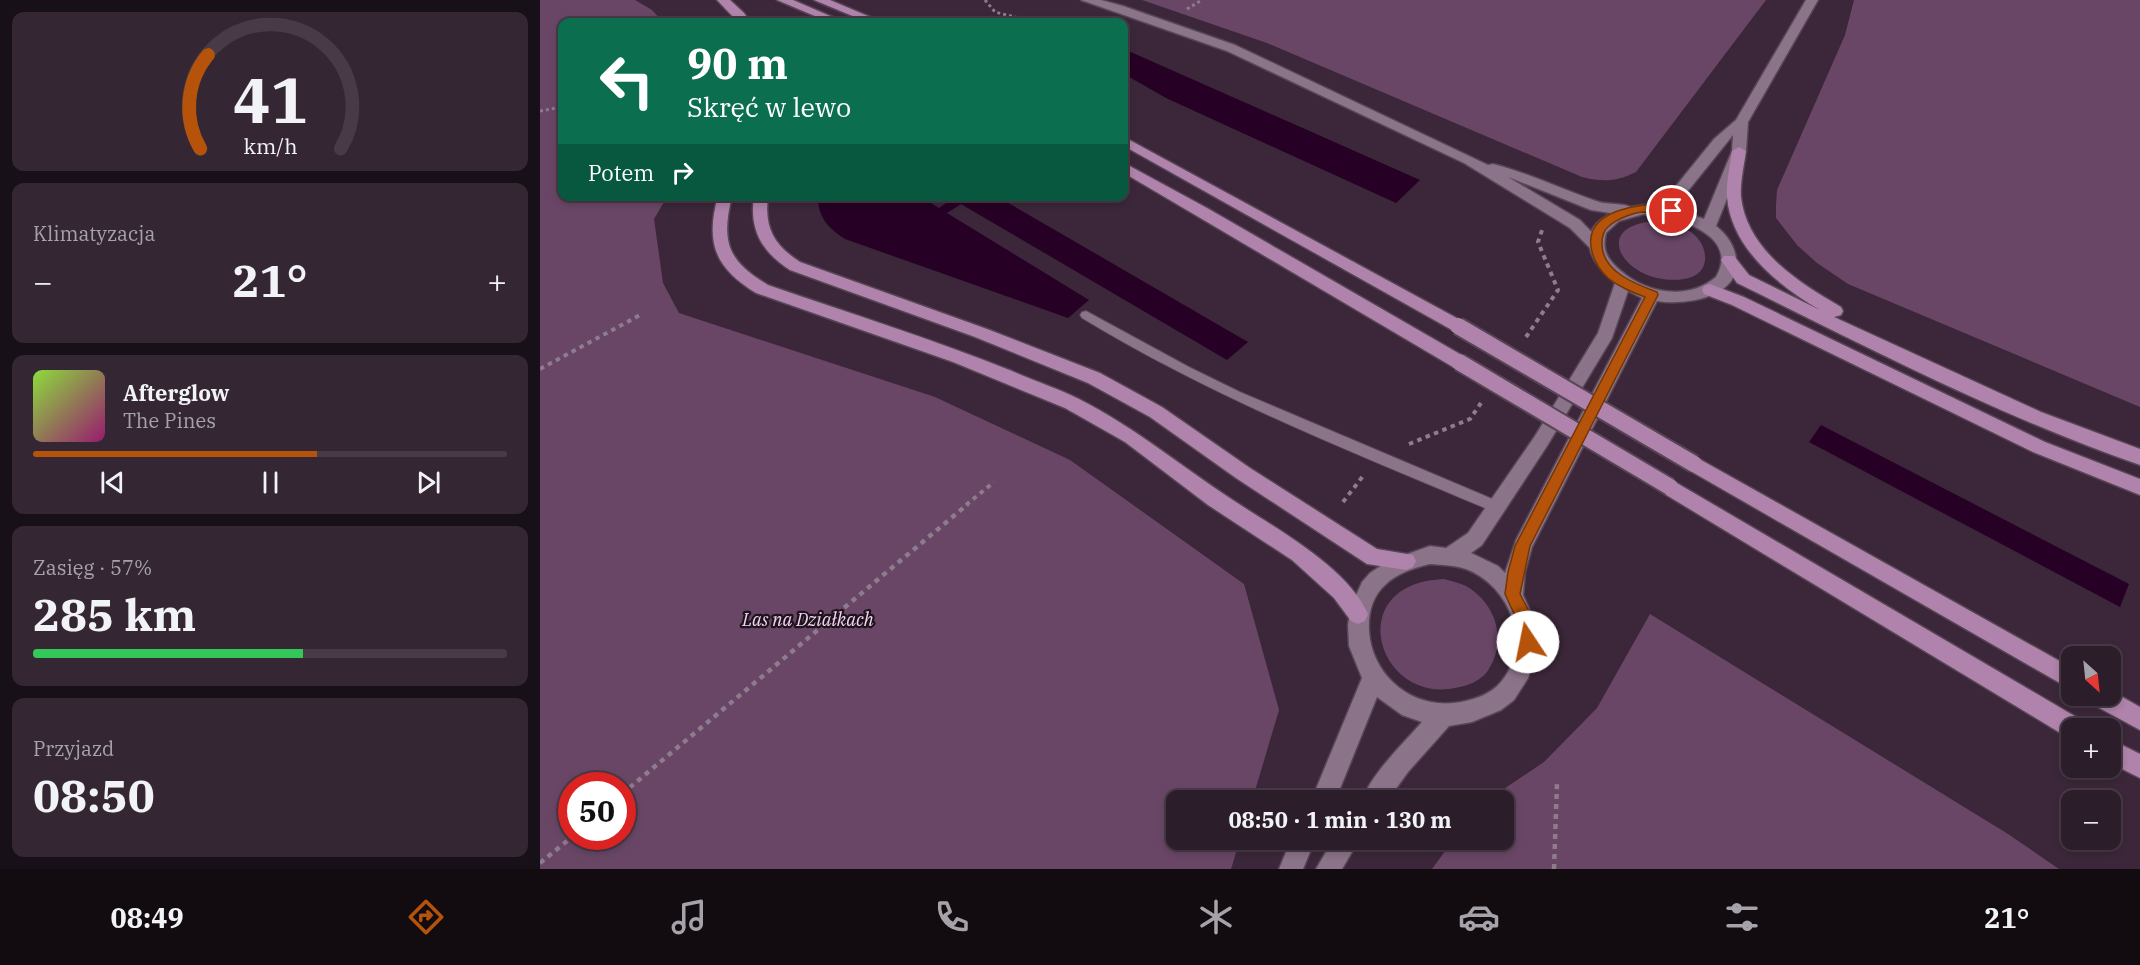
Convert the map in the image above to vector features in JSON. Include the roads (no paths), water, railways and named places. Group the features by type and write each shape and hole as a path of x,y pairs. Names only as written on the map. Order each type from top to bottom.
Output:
{"main road":[{"path":"723,0 742,18"},
{"path":"783,0 828,18"},
{"path":"820,0 866,18"},
{"path":"1087,0 1119,8 1231,48 1469,160 1532,180 1596,207 1629,211 1659,209 1686,215 1708,228 1726,249 1729,260 1743,279 2035,417 2140,457"},
{"path":"1659,209 1674,198 1725,133 1741,122 1812,0"},
{"path":"1741,122 1734,197 1741,225 1767,263 1806,295 1926,366"},
{"path":"1128,143 1458,326 2061,674"},
{"path":"1708,228 1739,151"},
{"path":"1469,160 1520,193 1575,224 1596,245"},
{"path":"1128,169 1459,362 2061,721"},
{"path":"724,201 719,228 719,245 730,266 749,282 762,289 959,357 1071,403 1131,437 1215,499 1299,554 1341,591 1358,614"},
{"path":"760,201 758,216 765,239 782,258 795,266 981,333 1094,378 1156,412 1243,473 1374,558 1406,561"},
{"path":"1629,211 1604,223 1598,233 1596,245 1600,260 1612,275 1623,282 1652,295 1684,297 1710,290 1725,277 1729,260"},
{"path":"1450,556 1475,539 1541,441 1606,334 1623,282"},
{"path":"1710,290 1749,306 2039,447 2140,487"},
{"path":"1513,594 1515,572 1523,546 1652,295"},
{"path":"1430,555 1450,556 1474,563 1513,594 1524,617 1528,642 1523,667 1510,689 1489,705 1464,714 1443,716 1423,712 1403,704 1386,693 1373,678 1363,661 1357,637 1358,614 1365,595 1377,579 1406,561 1430,555"},
{"path":"1328,790 1373,678"},
{"path":"2118,706 2140,718"},
{"path":"1381,790 1400,764 1443,716"},
{"path":"2121,756 2140,767"},
{"path":"1291,869 1300,850"},
{"path":"1328,869 1340,850"}],"lane":[{"path":"1086,315 1142,350 1223,391 1497,507"}],"park label":[{"name":"Las na Działkach","path":"808,619"}]}
